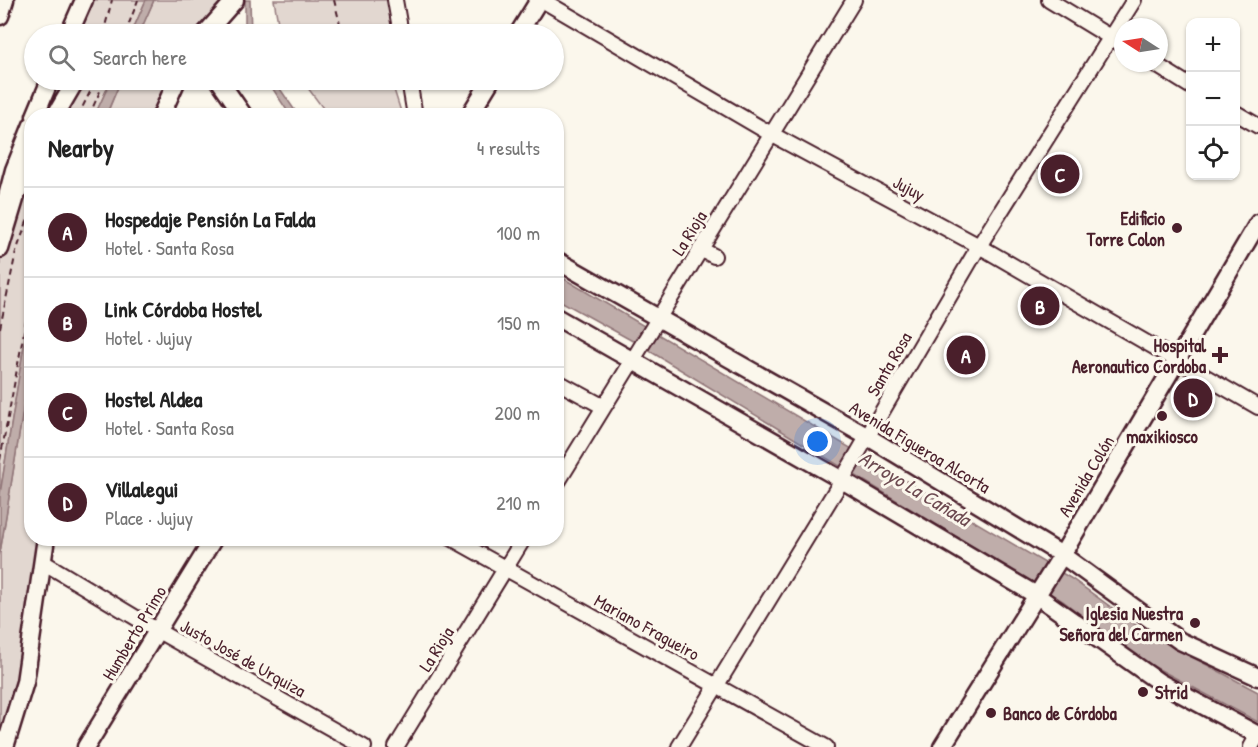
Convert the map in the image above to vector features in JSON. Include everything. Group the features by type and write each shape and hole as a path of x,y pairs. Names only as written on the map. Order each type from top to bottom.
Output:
{"main road":[{"path":"0,16 4,0"},
{"path":"73,24 84,0"},
{"path":"214,24 235,0"},
{"path":"525,24 541,0"},
{"path":"39,108 47,90"},
{"path":"60,108 70,90"},
{"path":"165,108 173,90"},
{"path":"226,90 238,108"},
{"path":"474,108 485,90"},
{"path":"0,223 14,170 24,145"},
{"path":"0,249 16,196 24,178"},
{"name":"Avenida Colón","path":"942,747 1062,555 1258,223"},
{"name":"Avenida Figueroa Alcorta","path":"564,265 868,437 1062,555 1180,641 1258,676"},
{"path":"564,322 633,359 1036,595 1159,682 1258,735"},
{"path":"5,747 25,682 45,546"},
{"name":"Humberto Primo","path":"86,747 209,546"}],"street":[{"path":"396,0 400,24"},
{"name":"Jujuy","path":"541,0 771,134 979,246 1258,407"},
{"name":"La Rioja","path":"564,472 656,318 771,134 830,28 854,0"},
{"path":"1048,0 1114,40"},
{"name":"Santa Rosa","path":"679,747 868,437 979,246 1134,0"},
{"path":"1168,72 1186,83"},
{"path":"411,90 414,108"},
{"path":"1240,115 1258,126"},
{"path":"700,249 714,256"},
{"path":"564,385 604,407"},
{"name":"Mariano Fragueiro","path":"466,546 826,747"},
{"name":"La Rioja","path":"396,747 519,546"},
{"name":"Justo José de Urquiza","path":"43,562 158,631 364,747"},
{"path":"1251,747 1258,735"}],"path":[{"path":"106,24 112,0"},
{"path":"128,24 138,0"},
{"path":"334,0 341,24"},
{"path":"82,108 91,90"},
{"path":"93,108 101,90"},
{"path":"0,328 10,274 24,232"},
{"path":"0,460 24,332"}],"shaded area":[{"path":"84,0 146,0 135,24 73,24"},
{"path":"154,0 235,0 214,24 143,24"},
{"path":"274,0 393,0 397,19 396,24 278,24"},
{"path":"46,90 106,90 98,108 38,108"},
{"path":"117,90 172,90 164,108 109,108"},
{"path":"309,90 394,90 400,108 323,108"},
{"path":"24,147 24,345 0,494 0,223"},
{"path":"24,404 24,546 45,546 27,666 0,747 0,553"}],"water":[{"path":"146,0 154,0 143,24 135,24"},
{"path":"245,0 250,0 251,24 245,24"},
{"path":"106,90 117,90 109,108 98,108"},
{"path":"274,90 281,90 293,108 285,108"},
{"name":"Arroyo La Cañada","path":"564,279 1072,579 1147,633 1258,692 1258,722 1136,657 1063,601 638,344 564,303"},
{"path":"24,345 24,404 0,553 0,494"}],"place":[{"name":"Hostel Aldea","path":"1060,174"},
{"name":"Edificio Torre Colon","path":"1177,228"},
{"name":"Link Córdoba Hostel","path":"1040,306"},
{"name":"Hospedaje Pensión La Falda","path":"966,355"},
{"name":"Hospital Aeronautico Cordoba","path":"1220,355"},
{"name":"Villalegui","path":"1193,398"},
{"name":"maxikiosco","path":"1162,416"},
{"name":"Iglesia Nuestra Señora del Carmen","path":"1195,623"},
{"name":"Strid","path":"1143,692"},
{"name":"Banco de Córdoba","path":"991,713"}]}
